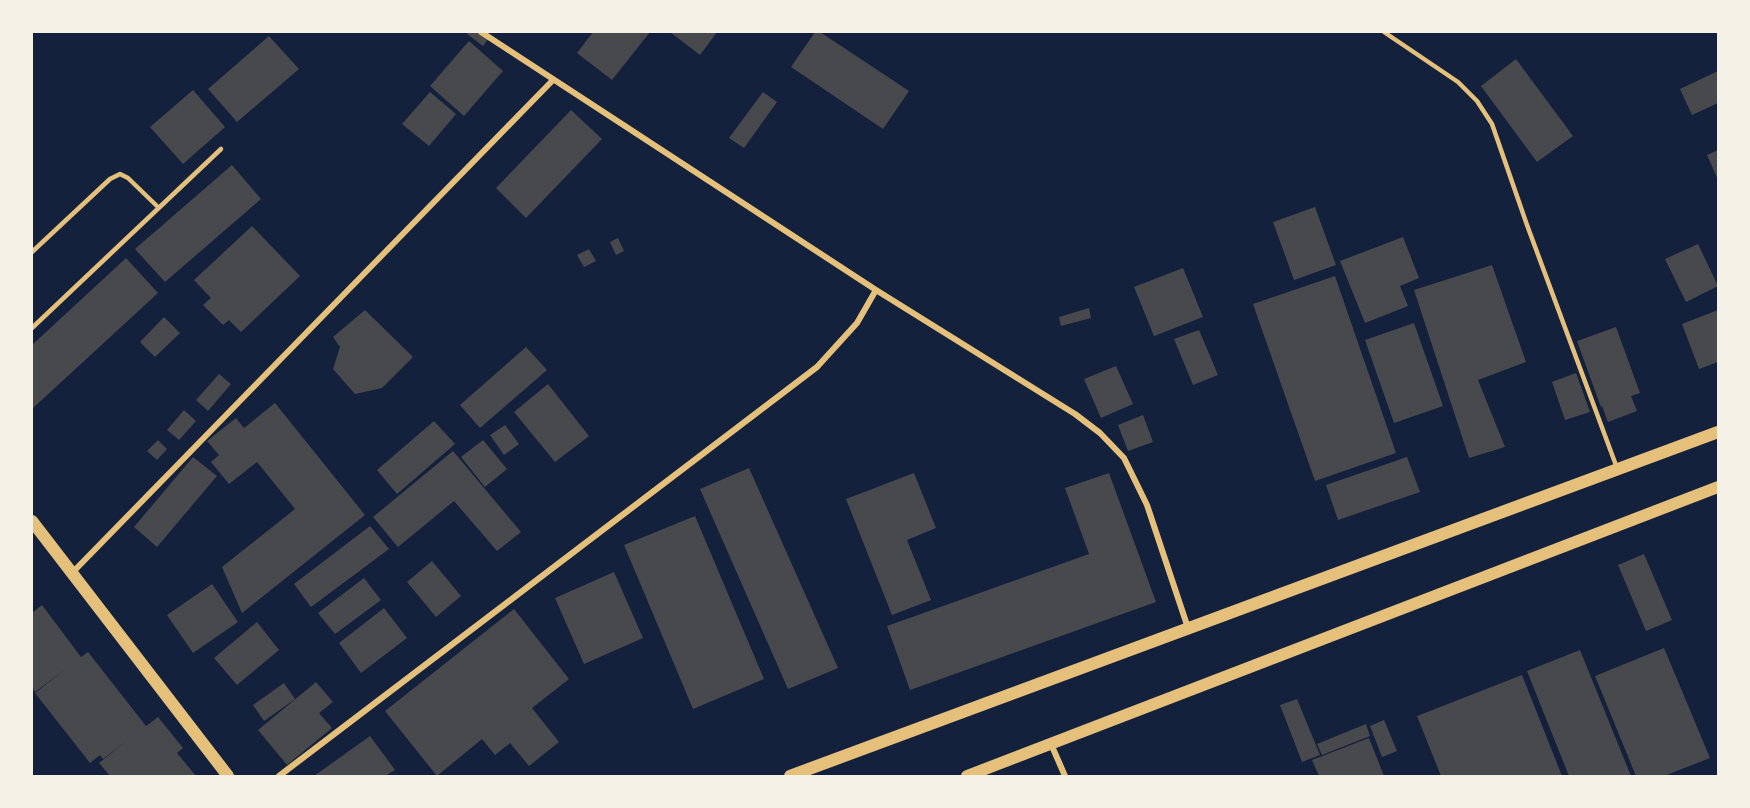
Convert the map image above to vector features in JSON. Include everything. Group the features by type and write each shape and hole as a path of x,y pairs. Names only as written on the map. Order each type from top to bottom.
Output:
{"main road":[{"path":"790,777 1719,432"},
{"path":"967,777 1719,487"},
{"path":"32,522 228,777"}],"street":[{"path":"481,32 876,290 1075,414 1100,433 1124,458 1147,505 1188,628"},
{"path":"71,573 553,80"},
{"path":"279,777 817,367 857,323 876,290"},
{"path":"1051,744 1065,777"}],"lane":[{"path":"1384,32 1458,82 1477,101 1492,124 1617,470"},
{"path":"32,328 220,149"},
{"path":"32,252 110,179 120,174 128,178 159,208"}],"building":[{"path":"478,32 488,39 483,46 467,34"},
{"path":"593,32 650,32 612,80 577,53"},
{"path":"670,32 717,32 700,55"},
{"path":"815,32 820,32 909,91 883,129 791,67"},
{"path":"269,36 299,69 237,122 208,89"},
{"path":"469,41 503,71 464,116 430,86"},
{"path":"1516,59 1573,136 1537,162 1481,86"},
{"path":"1718,71 1718,103 1692,115 1680,89"},
{"path":"193,90 225,127 183,164 150,127"},
{"path":"430,92 456,114 429,146 402,124"},
{"path":"763,92 777,102 744,148 729,138"},
{"path":"571,110 602,139 526,218 496,188"},
{"path":"1718,150 1718,180 1707,155"},
{"path":"232,165 261,199 165,282 135,249"},
{"path":"1315,207 1336,265 1294,280 1273,222"},
{"path":"252,226 300,276 241,332 229,320 223,325 203,305 211,298 194,280"},
{"path":"1403,237 1419,278 1400,286 1408,306 1365,323 1340,261"},
{"path":"618,238 624,251 616,255 610,242"},
{"path":"1698,244 1718,286 1686,302 1665,259"},
{"path":"589,249 596,261 584,267 577,255"},
{"path":"126,258 158,293 32,409 32,345"},
{"path":"1492,265 1526,362 1478,380 1505,447 1469,458 1414,290"},
{"path":"1183,268 1203,317 1154,336 1134,287"},
{"path":"1335,276 1396,453 1315,481 1253,304"},
{"path":"1089,308 1091,318 1061,326 1059,317"},
{"path":"365,310 413,357 382,388 355,394 333,369 340,347 333,337"},
{"path":"1718,310 1718,362 1699,369 1682,324"},
{"path":"164,317 180,333 155,357 140,342"},
{"path":"1414,323 1443,406 1394,423 1365,340"},
{"path":"1616,327 1640,393 1631,396 1637,411 1608,422 1577,341"},
{"path":"1199,330 1218,375 1193,385 1174,339"},
{"path":"526,347 547,370 480,428 460,405"},
{"path":"1116,366 1133,404 1101,418 1084,379"},
{"path":"1576,373 1590,412 1565,420 1552,382"},
{"path":"219,374 231,384 208,411 196,400"},
{"path":"548,384 589,436 555,462 514,412"},
{"path":"275,403 365,515 242,613 222,567 295,509 257,462 229,484 211,462 219,455 207,441 236,418 244,428"},
{"path":"184,410 196,421 179,440 167,430"},
{"path":"1143,415 1153,442 1128,451 1118,425"},
{"path":"434,421 455,444 397,494 377,470"},
{"path":"505,425 519,444 504,455 490,435"},
{"path":"158,440 167,449 157,460 147,451"},
{"path":"483,440 507,469 485,487 461,457"},
{"path":"453,451 521,532 497,551 454,501 398,547 373,517"},
{"path":"193,457 217,476 157,547 134,527"},
{"path":"1407,457 1420,492 1338,520 1326,485"},
{"path":"749,468 838,668 788,689 700,489"},
{"path":"914,473 936,528 907,540 931,600 892,615 846,499"},
{"path":"1109,473 1156,602 910,690 887,626 1089,554 1065,488"},
{"path":"695,516 764,679 693,709 624,545"},
{"path":"370,526 389,549 311,607 294,584"},
{"path":"1644,554 1672,620 1646,631 1618,565"},
{"path":"432,561 461,596 436,617 407,582"},
{"path":"614,572 643,638 584,664 555,598"},
{"path":"364,578 381,600 335,634 318,613"},
{"path":"212,584 238,622 193,653 167,615"},
{"path":"42,605 81,657 88,652 146,726 158,717 183,748 177,753 196,776 110,776 99,763 128,740 103,759 100,755 90,763 35,693 68,667 35,692 32,687 32,613"},
{"path":"384,608 407,638 361,673 339,643"},
{"path":"514,609 569,679 532,708 559,742 529,766 510,743 495,755 482,739 437,776 385,711"},
{"path":"257,622 279,650 237,685 214,658"},
{"path":"1664,648 1710,758 1664,776 1636,776 1595,676"},
{"path":"1580,650 1631,776 1569,776 1527,671"},
{"path":"1522,675 1562,776 1441,776 1417,716"},
{"path":"316,682 333,702 319,713 332,728 287,765 258,730"},
{"path":"284,683 295,699 264,721 253,705"},
{"path":"1297,699 1320,755 1302,762 1280,705"},
{"path":"1384,720 1397,751 1382,757 1370,726"},
{"path":"1366,724 1370,736 1322,755 1317,744"},
{"path":"370,736 395,770 385,776 314,776"},
{"path":"1369,738 1384,776 1319,776 1312,760"}]}
